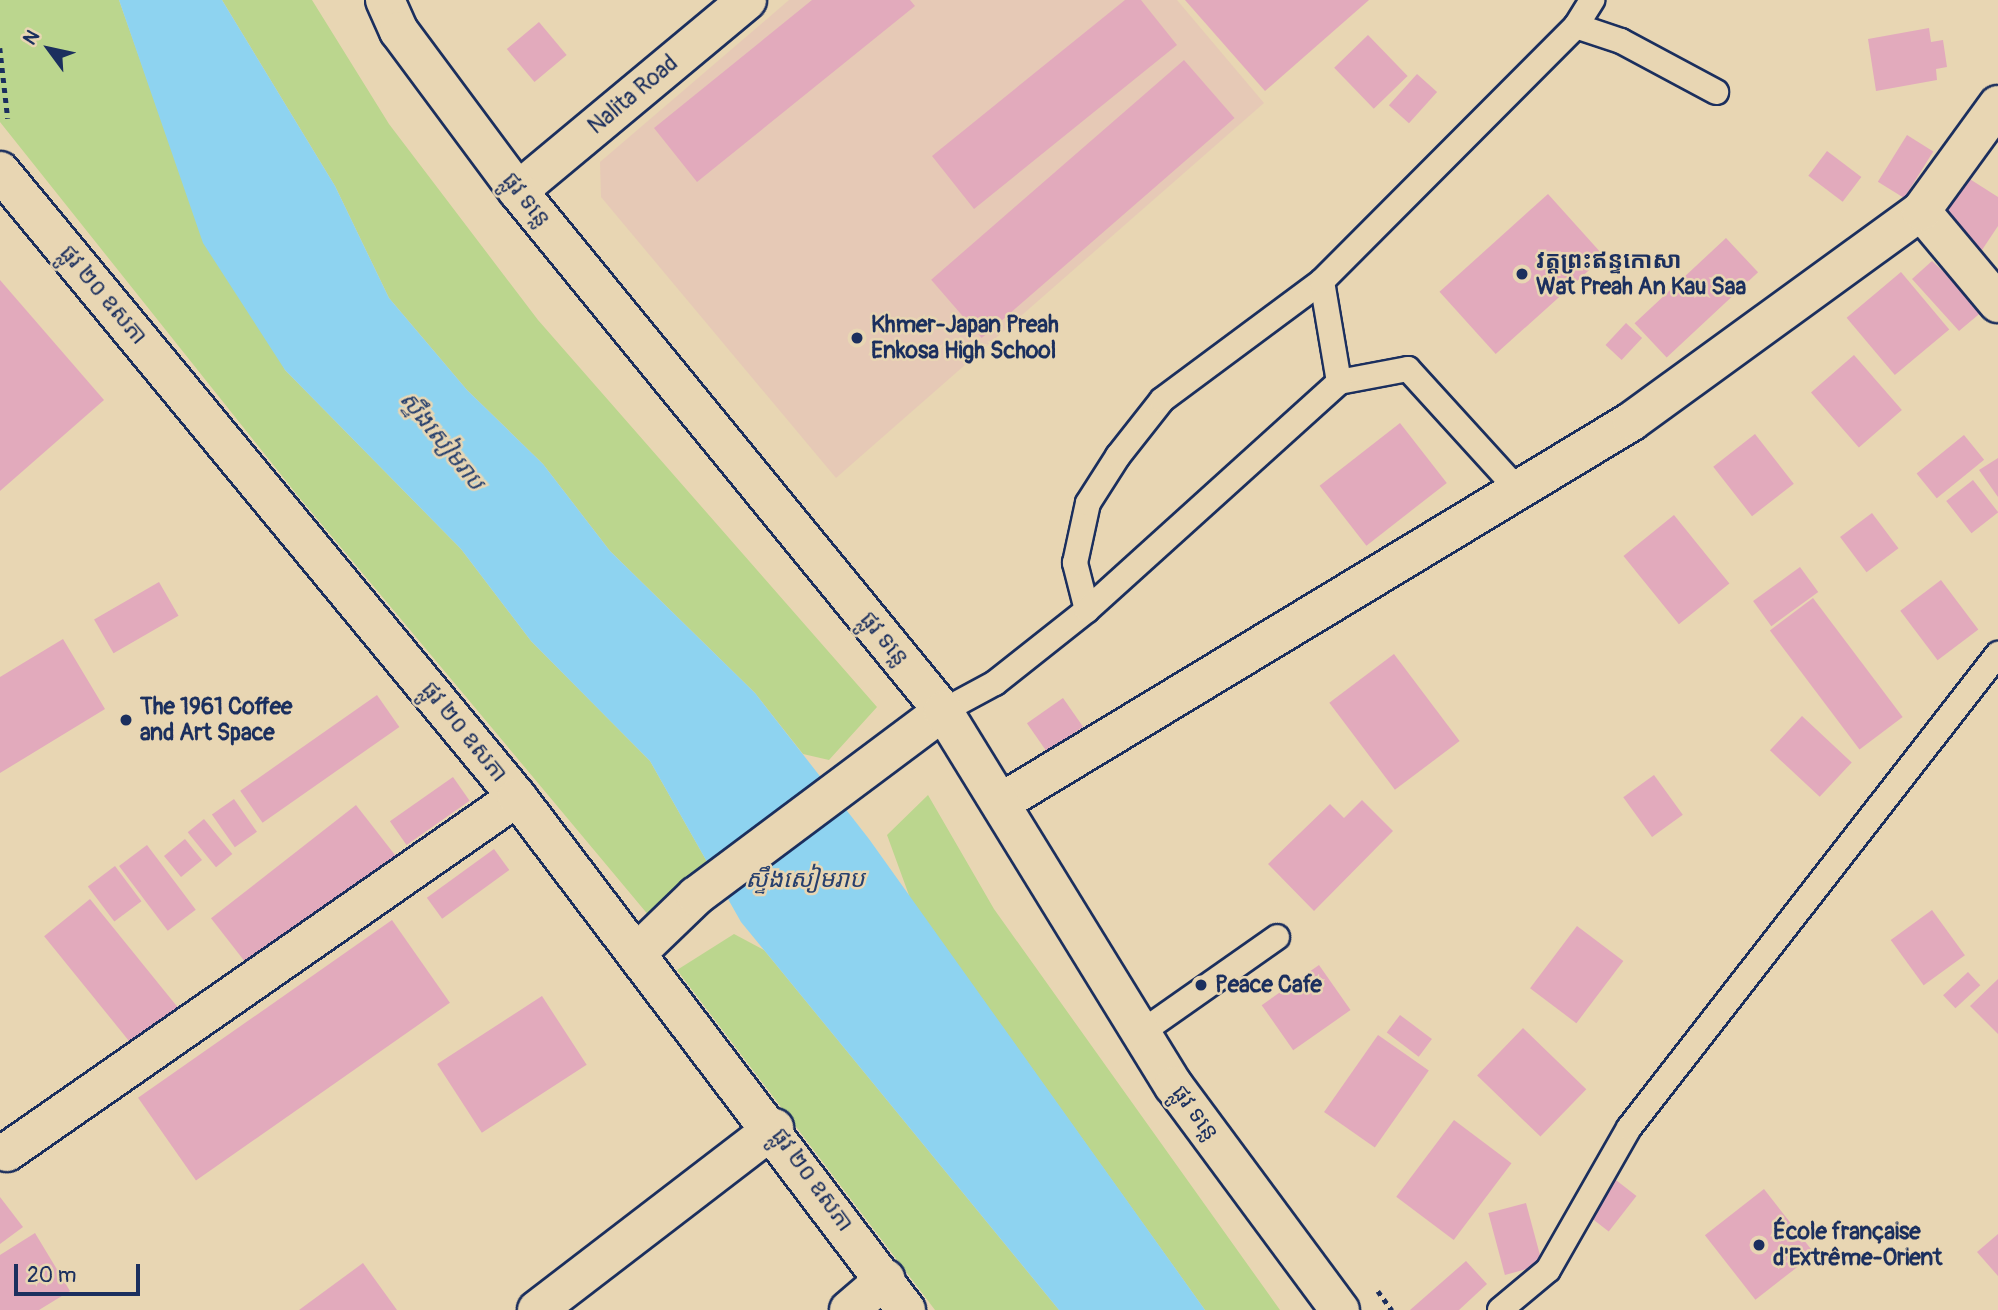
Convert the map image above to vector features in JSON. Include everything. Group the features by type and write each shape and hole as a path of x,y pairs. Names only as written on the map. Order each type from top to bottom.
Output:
{"street":[{"name":"ផ្លូវ ទន្លេ","path":"385,0 399,30 517,191 943,711 1142,1032 1340,1310"},
{"name":"Nalita Road","path":"517,191 747,0"},
{"path":"1002,803 1632,421 1921,211 1998,105"},
{"name":"ផ្លូវ ២០ ឧសភា","path":"0,171 517,797 774,1128 906,1310"},
{"path":"1921,211 1998,303"},
{"path":"638,952 712,884 943,711"},
{"path":"7,1152 517,797"},
{"path":"537,1310 774,1128"},
{"path":"849,1310 885,1279"}],"lane":[{"path":"1087,610 1075,563 1088,503 1118,456 1162,400 1322,281 1576,26 1592,0"},
{"path":"1576,26 1621,41 1716,92"},
{"path":"1322,281 1339,382"},
{"path":"943,711 995,683 1087,610 1339,382 1408,369 1519,491"},
{"path":"1500,1310 1548,1270 1629,1128 1998,654"},
{"path":"1142,1032 1277,937"}],"path":[{"path":"0,48 8,119"}],"shaded area":[{"name":"Khmer-Japan Preah Enkosa High School","path":"789,0 1177,0 1264,103 836,478 601,197 600,162"}],"green space":[{"path":"0,0 119,0 154,99 285,370 461,549 531,641 650,761 706,860 705,879 650,917 298,496 0,122"},
{"path":"222,0 312,0 389,124 538,320 877,707 829,760 803,754 755,693 610,551 543,464 467,390 389,298 335,186"},
{"path":"928,795 994,909 1280,1310 1205,1310 910,898 887,835"},
{"path":"734,934 764,950 1059,1310 935,1310 677,970"}],"water":[{"name":"ស្ទឹងសៀមរាប","path":"119,0 222,0 335,186 389,298 467,390 543,464 610,551 755,693 869,839 1205,1310 1059,1310 741,922 650,761 531,641 461,549 285,370 203,243"}],"building":[{"path":"812,0 910,0 915,6 697,182 654,128"},
{"path":"1125,0 1141,0 1177,45 974,209 932,156"},
{"path":"1185,0 1369,0 1265,91"},
{"path":"539,22 567,55 534,82 507,49"},
{"path":"1929,28 1931,42 1943,40 1947,67 1936,69 1937,80 1876,91 1868,39"},
{"path":"1368,35 1408,76 1374,109 1334,68"},
{"path":"1184,60 1235,118 982,338 931,280"},
{"path":"1417,74 1437,92 1409,123 1389,105"},
{"path":"1907,135 1933,151 1904,198 1878,182"},
{"path":"1827,151 1861,177 1843,202 1808,176"},
{"path":"1965,176 1998,197 1998,226 1982,250 1937,220"},
{"name":"វត្តព្រះឥន្ទកោសា Wat Preah An Kau Saa","path":"1548,194 1604,256 1496,354 1440,292"},
{"path":"1726,238 1758,272 1667,358 1635,323"},
{"path":"1932,261 1984,310 1959,331 1912,279"},
{"path":"1901,272 1949,329 1895,375 1847,318"},
{"path":"0,280 104,400 0,491"},
{"path":"1626,323 1642,338 1622,360 1606,345"},
{"path":"1854,355 1902,410 1859,447 1811,392"},
{"path":"1400,423 1447,483 1366,546 1320,486"},
{"path":"1755,434 1794,484 1752,516 1713,467"},
{"path":"1964,435 1984,460 1937,498 1917,473"},
{"path":"1998,458 1998,497 1979,470"},
{"path":"1973,480 1998,512 1971,533 1946,501"},
{"path":"1872,513 1898,548 1867,572 1840,537"},
{"path":"1674,515 1729,583 1679,624 1623,556"},
{"path":"1800,567 1818,592 1771,626 1753,601"},
{"path":"1941,580 1978,630 1938,660 1900,611"},
{"path":"159,582 178,616 114,653 94,620"},
{"path":"1813,598 1903,717 1860,749 1770,630"},
{"path":"63,639 105,709 0,773 0,677"},
{"path":"1394,654 1460,741 1395,790 1329,703"},
{"path":"377,695 399,727 263,823 240,791"},
{"path":"1063,698 1083,727 1047,752 1027,723"},
{"path":"1802,716 1852,762 1820,797 1770,750"},
{"path":"1654,775 1683,815 1652,837 1623,797"},
{"path":"453,777 470,801 407,845 390,821"},
{"path":"234,799 257,832 235,847 212,814"},
{"path":"1362,800 1393,831 1314,911 1268,864 1330,804 1344,818"},
{"path":"356,805 400,861 255,974 211,918"},
{"path":"204,819 232,854 216,867 188,832"},
{"path":"185,839 202,860 181,877 164,856"},
{"path":"147,845 196,910 168,931 119,866"},
{"path":"494,849 509,870 442,919 427,898"},
{"path":"115,866 141,901 114,922 88,886"},
{"path":"90,899 177,1007 132,1044 44,936"},
{"path":"1932,910 1965,955 1924,985 1891,940"},
{"path":"392,920 450,1003 196,1181 138,1098"},
{"path":"1577,926 1623,961 1576,1023 1530,988"},
{"path":"1319,965 1351,1010 1293,1050 1262,1005"},
{"path":"1968,972 1980,985 1955,1008 1943,995"},
{"path":"1998,979 1998,1034 1970,1006"},
{"path":"542,996 587,1065 482,1133 437,1064"},
{"path":"1400,1015 1432,1039 1419,1057 1387,1033"},
{"path":"1523,1028 1586,1089 1540,1137 1477,1075"},
{"path":"1378,1035 1429,1071 1375,1148 1324,1112"},
{"path":"1454,1120 1512,1163 1454,1240 1396,1197"},
{"path":"1612,1177 1636,1196 1609,1232 1584,1212"},
{"name":"École française d'Extrême-Orient","path":"1764,1189 1814,1254 1755,1300 1705,1235"},
{"path":"0,1197 23,1227 0,1244"},
{"path":"1526,1203 1543,1265 1505,1275 1488,1213"},
{"path":"35,1233 70,1291 39,1310 0,1310 0,1255"},
{"path":"1998,1234 1998,1276 1977,1252"},
{"path":"1466,1261 1487,1284 1459,1310 1410,1310"},
{"path":"363,1263 397,1310 299,1310"}],"place":[{"name":"វត្តព្រះឥន្ទកោសា Wat Preah An Kau Saa","path":"1522,274"},
{"name":"Khmer-Japan Preah Enkosa High School","path":"857,338"},
{"name":"The 1961 Coffee and Art Space","path":"126,720"},
{"name":"Peace Cafe","path":"1201,985"},
{"name":"École française d'Extrême-Orient","path":"1759,1245"}]}
